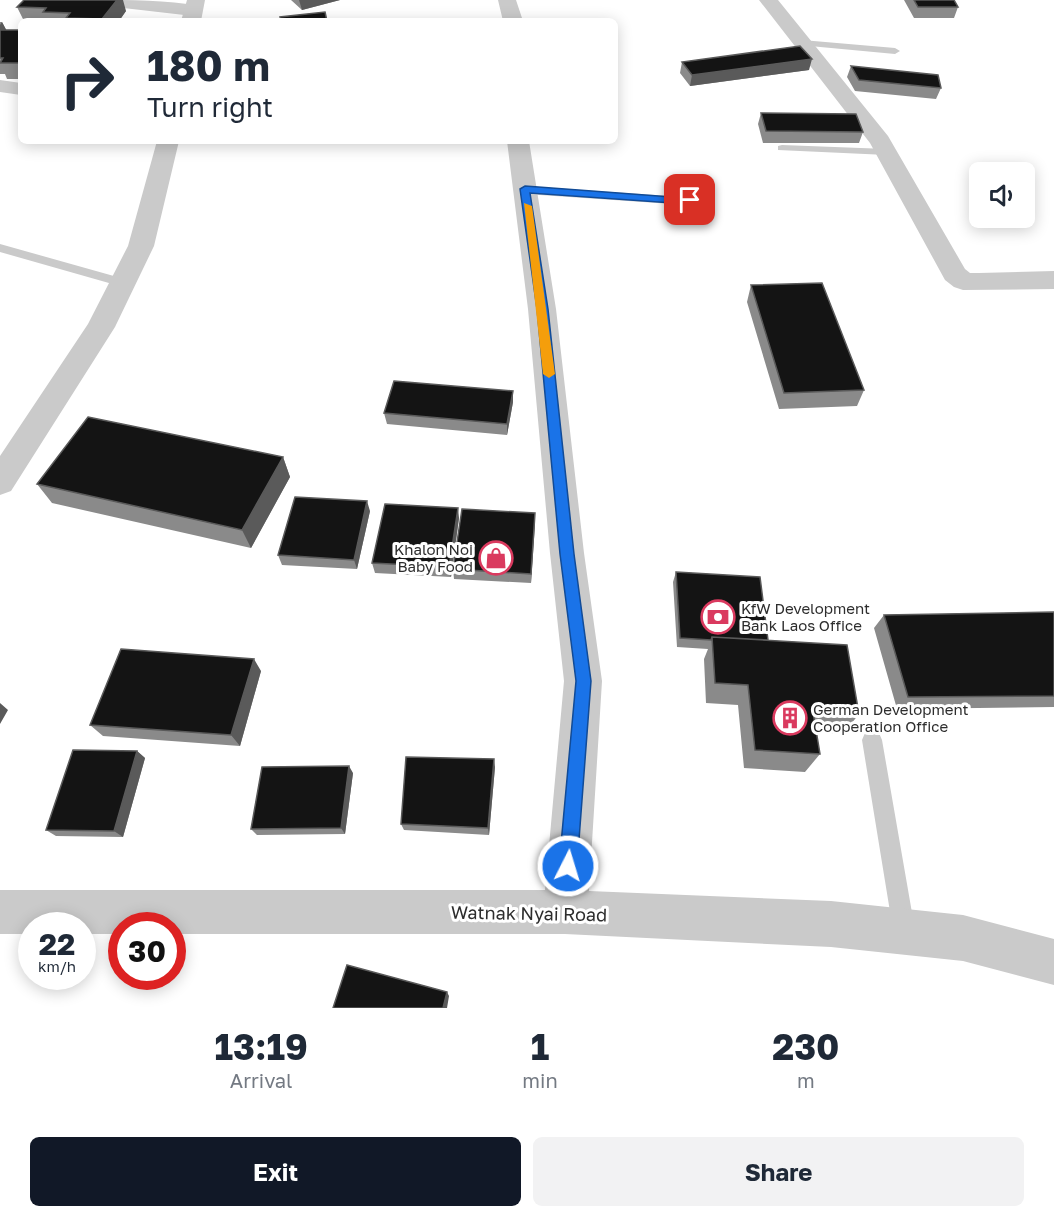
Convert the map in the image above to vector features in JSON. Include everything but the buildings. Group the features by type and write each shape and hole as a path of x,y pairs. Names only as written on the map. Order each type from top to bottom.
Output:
{"street":[{"path":"106,0 193,10"},
{"path":"507,0 512,18"},
{"path":"768,0 887,152 942,247 954,274 963,281 979,282 1054,280"},
{"path":"0,86 18,89"},
{"path":"0,482 101,327 123,283 141,246 167,144"},
{"path":"518,144 542,309 567,554 584,681 565,912"},
{"name":"Watnak Nyai Road","path":"0,912 565,912 831,924 963,938 1054,962"}],"lane":[{"path":"802,43 895,51"},
{"path":"782,148 887,152"},
{"path":"525,189 687,201 690,200 692,180"},
{"path":"0,248 123,283"},
{"path":"872,740 904,930"}],"slow traffic":[{"path":"527,206 549,374"}],"place":[{"name":"Khalon Noi Baby Food","path":"496,558"},
{"name":"KfW Development Bank Laos Office","path":"718,617"},
{"name":"German Development Cooperation Office","path":"790,718"}],"route":[{"path":"568,866 584,681 567,554 542,309 525,189 690,200"}]}
